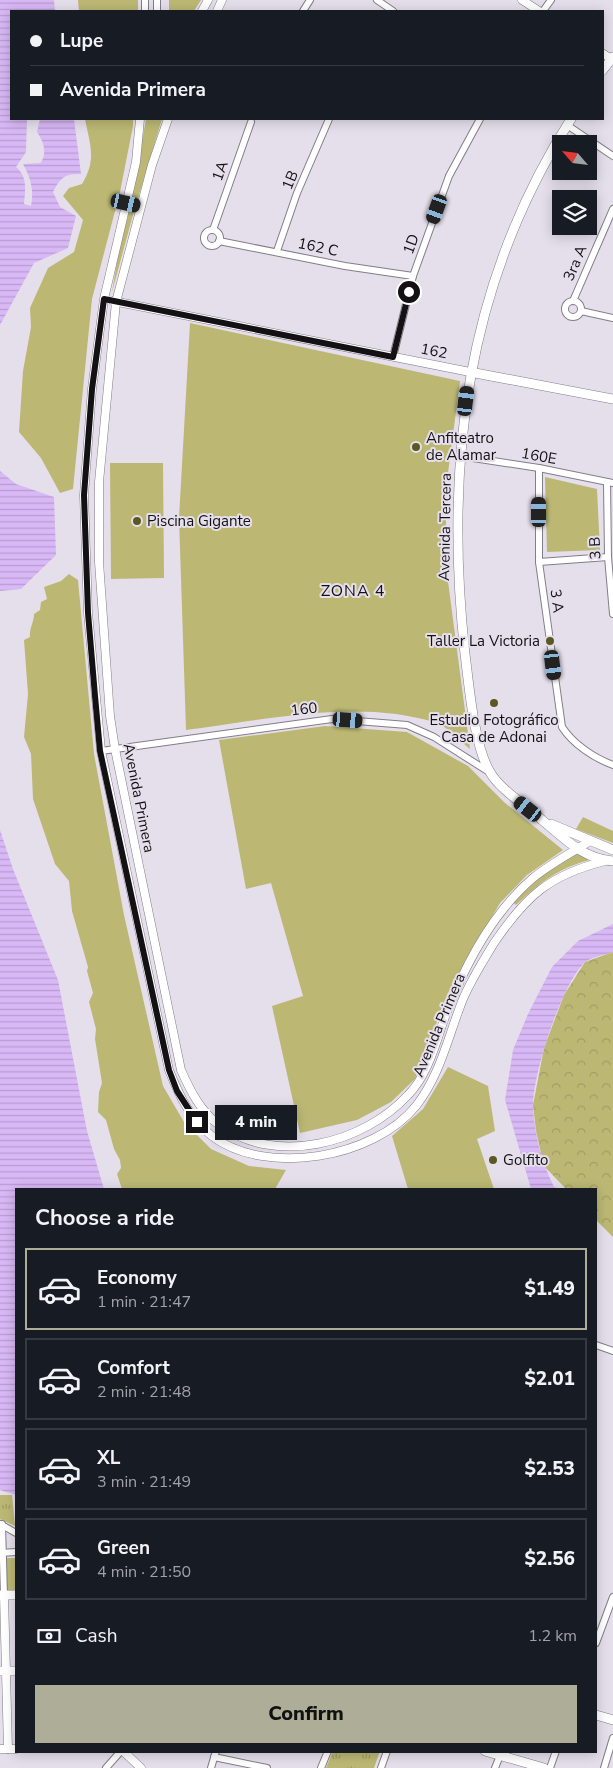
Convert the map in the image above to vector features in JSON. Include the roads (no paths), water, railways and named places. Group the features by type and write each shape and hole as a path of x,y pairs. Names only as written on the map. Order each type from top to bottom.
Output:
{"main road":[{"name":"Avenida Tercera","path":"490,773 474,717 459,601 456,548 460,456 470,372 484,312 506,245 536,182 569,122"},
{"name":"162","path":"470,372 613,399"},
{"name":"160","path":"490,773 515,798 576,849 609,861"},
{"name":"160","path":"542,819 613,850"},
{"path":"602,845 609,861"},
{"path":"2,1595 15,1594"},
{"path":"597,1715 613,1720"},
{"path":"501,1754 544,1768"}],"street":[{"path":"377,0 385,9"},
{"path":"522,0 537,10"},
{"name":"Avenida Primera","path":"140,120 136,162 104,299 92,389 84,495 88,613 100,751 169,1070 185,1106 197,1122 212,1136 238,1151 270,1159 296,1159 340,1151 368,1140 394,1126 415,1107 433,1080 449,1043 463,999 483,960 522,905 560,876 609,861"},
{"name":"Avenida Primera","path":"168,120 140,206 116,302 99,482 99,562 110,716 115,748 146,910 180,1066 191,1092 200,1106 219,1125 256,1143 296,1146 343,1136 379,1121 410,1094 428,1063 447,1012 465,972 485,936 507,904 533,878 590,841"},
{"name":"1B","path":"277,252 297,194 329,120"},
{"name":"1D","path":"393,357 413,276 449,176 479,120"},
{"name":"1A","path":"213,230 252,122"},
{"path":"569,122 613,156"},
{"path":"126,203 140,206"},
{"name":"3ra A","path":"573,301 613,209"},
{"path":"213,230 218,233 219,241 213,245 206,242 206,233 213,230"},
{"name":"162 C","path":"219,241 344,266 413,276"},
{"name":"162","path":"104,299 470,372"},
{"path":"573,301 578,303 581,311 574,317 566,314 566,304 573,301"},
{"path":"581,311 613,318"},
{"name":"160E","path":"460,456 539,468 610,482"},
{"name":"3 A","path":"539,468 539,562 562,726 568,735 593,754 613,765"},
{"name":"3 B","path":"610,482 608,557 613,614"},
{"path":"539,562 608,557"},
{"name":"160","path":"100,751 332,719 407,725 434,737 490,773"},
{"path":"134,914 146,910"},
{"path":"169,1070 180,1066"},
{"path":"296,1146 296,1159"},
{"path":"597,1345 613,1351"},
{"path":"1,1524 15,1532"},
{"path":"1,1524 3,1671 8,1749"},
{"path":"1,1553 15,1552"},
{"path":"597,1640 613,1597"},
{"path":"604,1768 613,1738"},
{"path":"106,1768 120,1753"},
{"path":"124,1753 141,1768"},
{"path":"321,1768 327,1753"},
{"path":"381,1768 386,1753"},
{"path":"550,1768 555,1753"},
{"path":"210,1768 215,1754 267,1768"},
{"path":"495,1768 501,1754"}],"place":[{"name":"Anfiteatro de Alamar","path":"416,447"},
{"name":"Piscina Gigante","path":"137,521"},
{"name":"Taller La Victoria","path":"550,641"},
{"name":"Estudio Fotográfico Casa de Adonai","path":"494,703"},
{"name":"Golfito","path":"493,1160"}],"district":[{"name":"ZONA 4","path":"353,590"}]}
